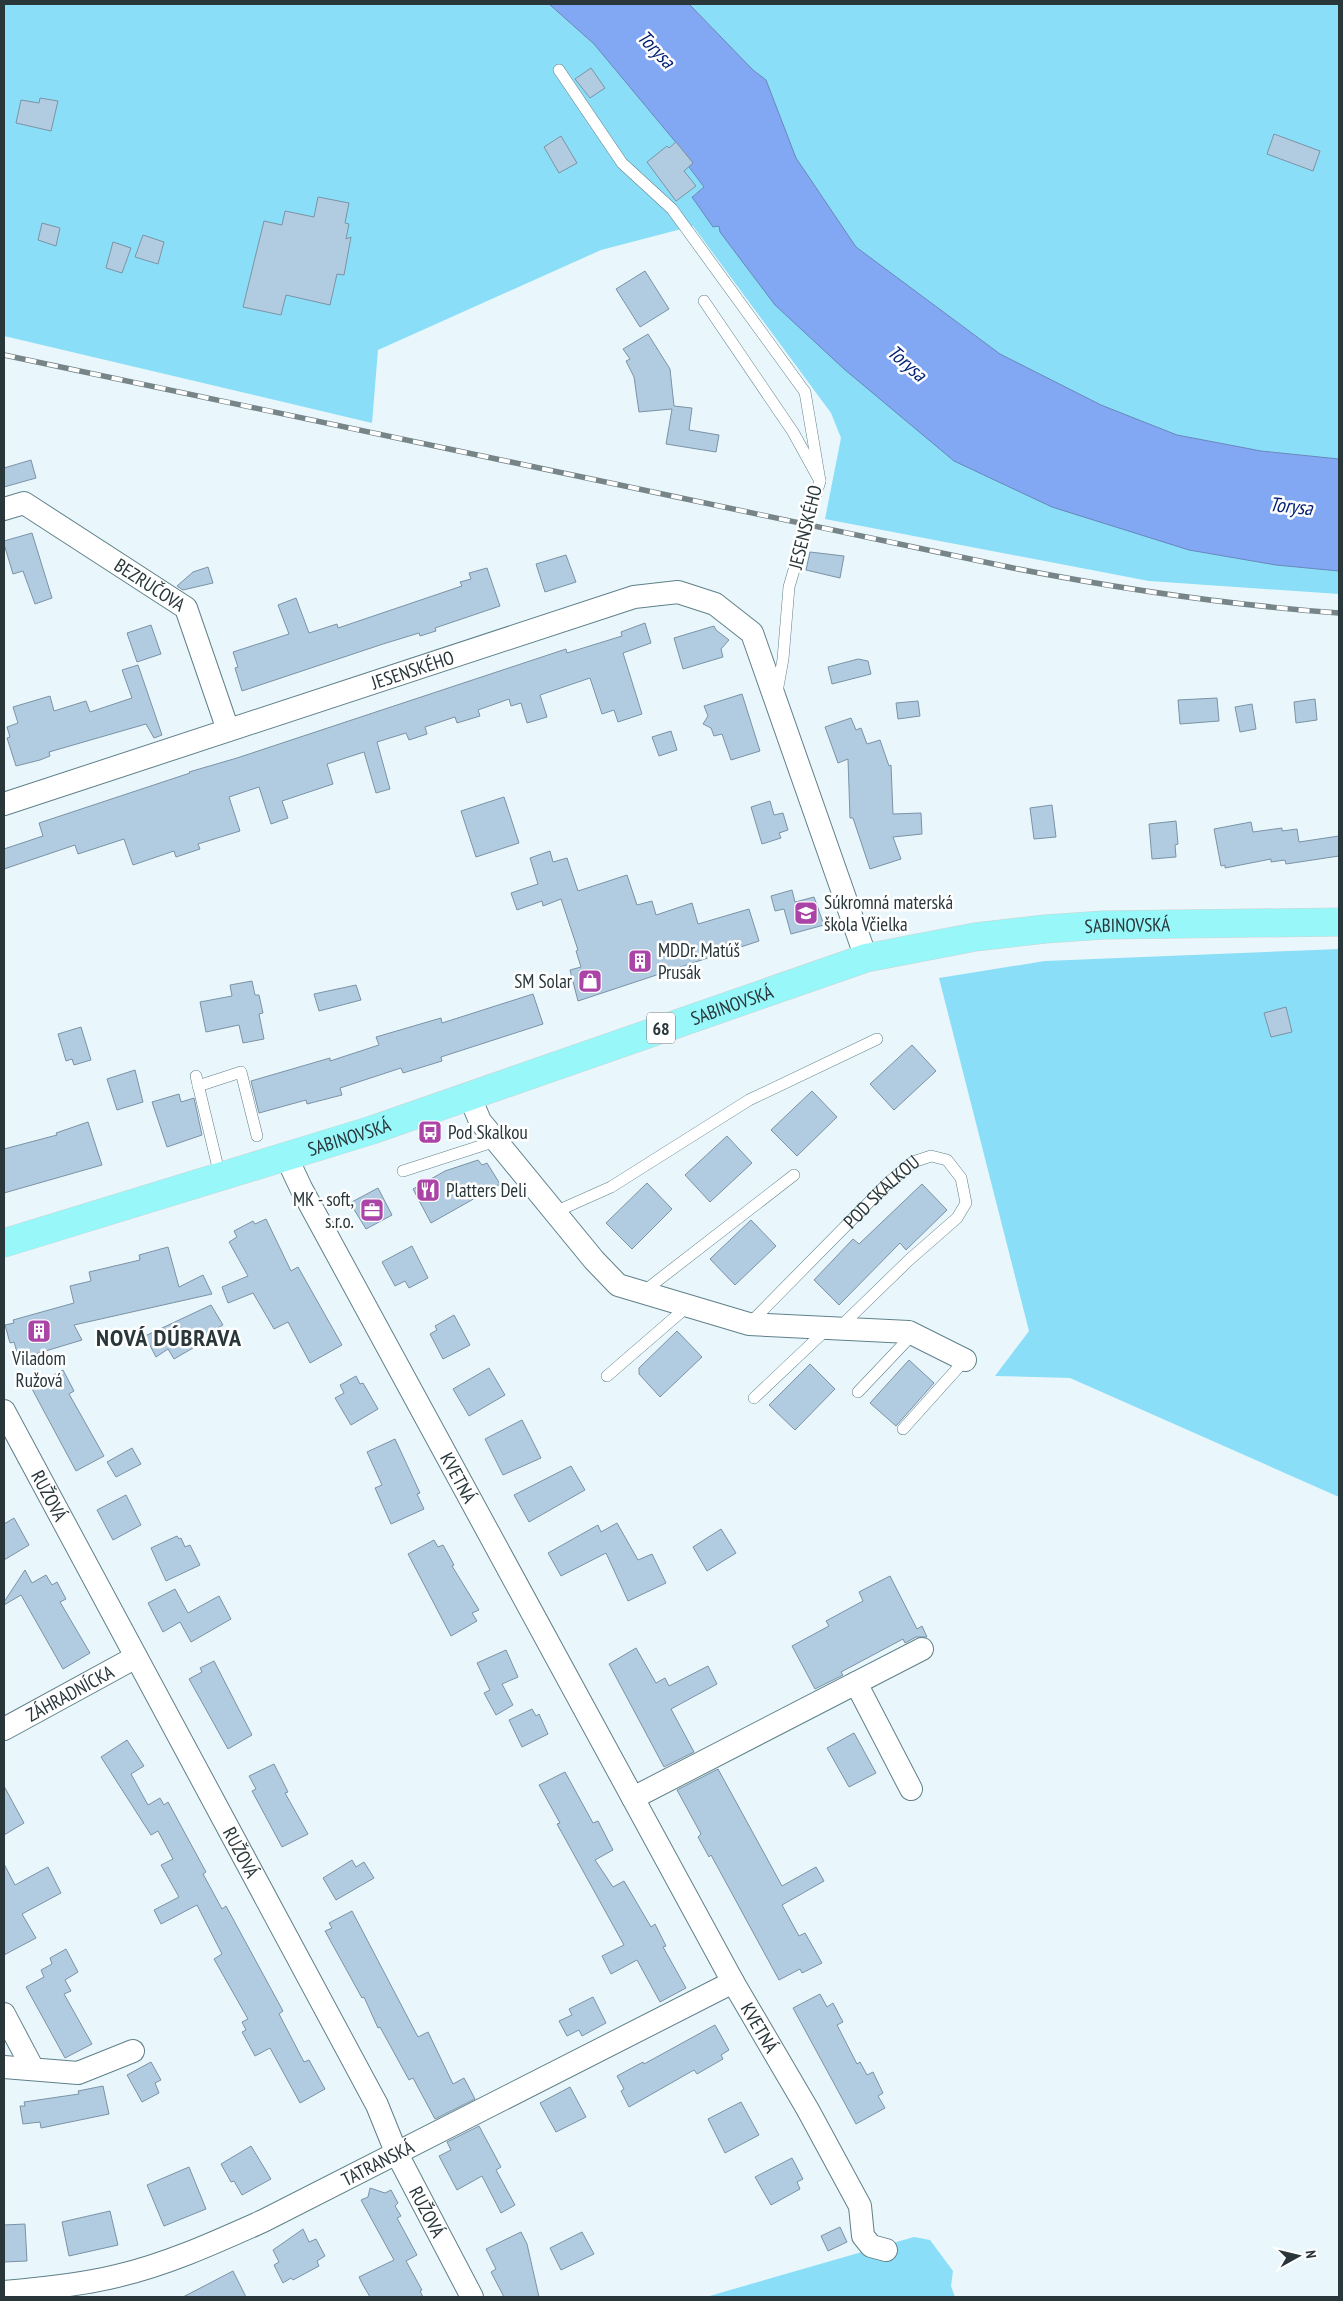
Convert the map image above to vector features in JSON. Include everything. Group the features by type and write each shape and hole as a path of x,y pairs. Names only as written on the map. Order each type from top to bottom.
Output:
{"main road":[{"name":"SABINOVSKÁ","path":"4,1243 470,1097 866,958 975,938 1064,928 1339,922"}],"street":[{"name":"BEZRUČOVA","path":"4,509 24,503 186,608 228,730"},
{"name":"JESENSKÉHO","path":"4,804 634,597 678,592 716,604 752,633 776,696 866,958"},
{"path":"470,1097 480,1121 594,1260 618,1285 749,1324 909,1332 965,1360"},
{"name":"KVETNÁ","path":"286,1156 301,1188 733,1982 808,2110 860,2206 862,2236 871,2246 886,2250"},
{"name":"RUŽOVÁ","path":"4,1412 377,2105 396,2152 472,2297"},
{"path":"633,1798 922,1649"},
{"name":"ZÁHRADNÍCKA","path":"4,1729 136,1657"},
{"path":"856,1683 911,1789"},
{"name":"TATRANSKÁ","path":"4,2292 76,2284 117,2276 198,2250 263,2221 396,2152 429,2138 733,1982"},
{"path":"4,2055 9,2047 6,2018"},
{"path":"6,2018 33,2069"},
{"path":"4,2067 78,2073 133,2051"}],"lane":[{"path":"559,70 622,163 672,210 805,392 820,481"},
{"name":"JESENSKÉHO","path":"704,301 793,432 820,481 809,525 789,587 783,659 776,696"},
{"path":"555,1212 611,1187 749,1100 877,1039"},
{"path":"220,1176 197,1081 241,1072 257,1136"},
{"path":"403,1171 496,1141"},
{"name":"POD SKALKOU","path":"749,1324 888,1183 914,1162 931,1156 947,1160 961,1178 966,1203 957,1218 754,1398"},
{"path":"643,1292 794,1175"},
{"path":"607,1376 688,1306"},
{"path":"858,1392 913,1334"},
{"path":"903,1429 965,1360"}],"shaded area":[{"path":"4,4 549,4 594,44 693,163 689,167 704,187 692,196 719,226 1189,550 1276,565 1339,571 1339,594 1149,581 825,519 841,438 831,413 693,226 601,250 378,350 372,423 4,336"},
{"path":"689,4 1339,4 1339,459 1261,451 1177,435 1101,405 1000,354 856,247 796,158 766,80 753,70"},
{"path":"1339,949 1339,1497 1070,1378 995,1376 1029,1331 939,978 1045,961"},
{"path":"914,2237 930,2240 953,2271 951,2286 955,2297 706,2297"}],"water":[{"name":"Torysa","path":"549,4 689,4 753,70 766,80 796,158 856,247 1000,354 1101,405 1177,435 1261,451 1339,459 1339,571 1276,565 1189,550 1052,507 954,461 844,369 775,305 720,232 719,226 713,227 692,197 704,187 689,167 693,163 594,44"}],"building":[{"path":"591,68 605,88 590,98 575,79"},
{"path":"40,98 58,101 51,131 16,123 21,100 39,103"},
{"path":"1274,134 1320,151 1313,171 1267,154"},
{"path":"561,136 577,163 559,173 544,147"},
{"path":"676,142 693,163 684,171 696,186 676,201 647,162 667,146 669,148"},
{"path":"318,197 349,203 345,223 349,224 346,239 351,237 344,275 337,274 330,305 286,295 281,315 243,307 264,221 282,225 285,211 314,217"},
{"path":"42,223 60,228 56,246 38,240"},
{"path":"143,235 164,242 158,264 135,257"},
{"path":"113,242 131,248 122,273 106,268"},
{"path":"645,271 669,309 640,327 616,289"},
{"path":"648,334 670,369 674,406 692,408 689,430 719,435 716,452 666,444 672,409 639,412 634,377 626,361 630,359 623,349"},
{"path":"31,460 36,478 4,487 4,468"},
{"path":"32,533 52,598 35,604 23,571 13,574 4,544 4,541"},
{"path":"810,552 844,556 840,578 806,570"},
{"path":"566,555 576,582 545,592 536,564"},
{"path":"208,567 213,583 183,590 177,586 193,572"},
{"path":"487,568 500,606 435,628 436,631 420,636 419,633 383,644 242,691 235,668 238,667 233,652 289,634 278,605 296,598 309,633 337,624 338,628 462,586 460,582 471,579 469,573"},
{"path":"645,623 651,643 623,653 642,714 618,722 614,710 602,714 590,678 540,695 547,717 527,723 521,703 511,706 509,699 478,710 480,716 457,723 455,717 425,727 427,734 409,740 406,733 377,742 390,789 376,793 364,752 327,764 333,784 282,801 288,818 271,824 259,787 229,797 240,831 198,844 200,849 176,857 174,851 133,865 124,839 78,854 75,845 4,869 4,849 43,836 39,823 566,649 567,653 622,636 621,632"},
{"path":"151,625 161,654 137,662 127,633"},
{"path":"714,626 716,630 729,640 721,649 723,657 683,669 674,638"},
{"path":"858,659 868,661 871,674 832,684 828,667"},
{"path":"138,665 162,735 154,738 146,724 49,752 50,756 16,766 7,738 10,737 7,727 18,723 13,707 50,696 54,711 86,701 90,712 132,698 122,670"},
{"path":"742,694 760,751 731,760 722,734 714,736 711,728 703,724 708,716 704,706"},
{"path":"1217,698 1219,721 1180,724 1178,700"},
{"path":"1315,699 1317,720 1296,723 1294,702"},
{"path":"918,701 920,716 898,719 896,703"},
{"path":"1252,704 1256,729 1240,732 1235,707"},
{"path":"851,718 856,730 861,728 867,744 880,740 889,766 891,765 893,814 921,813 922,834 893,837 901,859 870,869 853,818 850,818 848,759 838,763 825,727"},
{"path":"671,731 677,750 659,756 652,737"},
{"path":"504,797 519,843 476,857 461,811"},
{"path":"770,801 774,815 783,813 788,830 779,833 781,838 762,844 751,807"},
{"path":"1052,805 1056,837 1034,839 1030,808"},
{"path":"1176,821 1178,844 1175,845 1176,857 1152,859 1149,824"},
{"path":"1251,822 1253,832 1282,828 1282,831 1297,829 1299,842 1339,836 1339,856 1286,864 1285,860 1271,862 1271,859 1225,868 1225,865 1221,866 1214,829"},
{"path":"550,851 553,862 567,858 578,891 627,875 637,905 652,901 656,915 692,903 698,924 749,909 759,941 578,1001 570,970 581,967 576,951 578,950 561,899 543,906 542,901 517,910 511,893 538,884 530,858"},
{"name":"Súkromná materská škola Včielka","path":"792,890 795,902 814,897 824,925 791,934 784,909 775,911 771,896"},
{"path":"252,981 255,995 259,995 263,1013 259,1014 264,1039 243,1043 239,1025 206,1032 200,1002 232,996 230,985"},
{"path":"356,985 361,1000 319,1011 314,994"},
{"path":"533,994 543,1024 441,1057 442,1061 403,1073 401,1068 340,1088 342,1095 307,1104 306,1100 259,1113 251,1081 330,1058 330,1061 379,1045 376,1037 441,1018 442,1023"},
{"path":"1286,1007 1292,1032 1271,1037 1264,1013"},
{"path":"81,1027 91,1060 74,1065 72,1059 66,1061 58,1034"},
{"path":"912,1045 936,1071 894,1110 870,1084"},
{"path":"135,1070 143,1102 117,1110 107,1079"},
{"path":"812,1091 837,1117 797,1156 771,1130"},
{"path":"179,1094 181,1102 194,1098 202,1135 167,1147 152,1102"},
{"path":"88,1122 102,1165 4,1193 4,1149 57,1135 56,1133"},
{"path":"727,1136 752,1163 710,1202 685,1175"},
{"path":"478,1160 482,1165 487,1163 500,1184 431,1223 413,1189 445,1171"},
{"path":"647,1183 672,1209 632,1249 606,1223"},
{"path":"922,1184 947,1210 906,1250 900,1243 839,1305 814,1280 853,1239 859,1244"},
{"name":"MK - soft, s.r.o.","path":"378,1188 392,1215 366,1229 350,1203"},
{"path":"266,1219 291,1271 298,1267 342,1345 310,1363 288,1322 274,1329 253,1293 228,1303 222,1287 248,1276 229,1242 237,1237 234,1231 253,1221 255,1224"},
{"path":"751,1220 776,1246 735,1285 710,1259"},
{"path":"412,1246 428,1278 409,1288 405,1281 395,1286 382,1262"},
{"path":"168,1247 179,1287 203,1275 212,1294 74,1325 82,1340 19,1359 14,1342 10,1343 5,1325 14,1323 13,1320 74,1303 70,1286 91,1281 89,1272 140,1260 139,1255"},
{"path":"211,1305 223,1325 190,1343 193,1348 174,1359 168,1349 156,1357 145,1336"},
{"path":"454,1315 470,1345 443,1359 430,1334 437,1330 435,1326"},
{"path":"677,1331 702,1357 660,1397 639,1374 639,1368"},
{"path":"909,1360 934,1383 896,1426 870,1403"},
{"path":"810,1364 835,1389 795,1430 769,1405"},
{"path":"489,1368 505,1395 469,1416 453,1389"},
{"path":"63,1370 74,1391 69,1394 104,1456 76,1471 31,1387"},
{"path":"356,1376 360,1384 363,1383 378,1409 351,1425 335,1398 344,1393 340,1385"},
{"path":"522,1420 541,1458 503,1475 485,1439"},
{"path":"395,1439 420,1493 417,1494 424,1509 391,1524 375,1488 382,1485 367,1452"},
{"path":"132,1448 141,1464 116,1477 107,1462"},
{"path":"571,1466 585,1490 529,1522 514,1495"},
{"path":"126,1495 141,1525 113,1540 97,1510"},
{"path":"14,1518 29,1545 4,1560 4,1524"},
{"path":"617,1523 638,1560 652,1554 666,1583 628,1601 606,1553 561,1576 548,1553 598,1525 601,1532"},
{"path":"721,1529 736,1553 707,1571 693,1547"},
{"path":"177,1536 179,1539 181,1538 185,1547 190,1545 200,1565 166,1581 151,1548"},
{"path":"434,1540 438,1547 443,1545 454,1565 452,1566 479,1610 472,1613 477,1621 451,1636 408,1554"},
{"path":"25,1570 32,1583 46,1575 52,1585 57,1582 66,1599 60,1602 90,1653 63,1669 21,1595 4,1605 4,1602"},
{"path":"890,1576 917,1629 922,1626 927,1637 916,1637 905,1643 903,1639 841,1672 843,1675 815,1689 792,1646 829,1626 826,1621 863,1601 859,1592"},
{"path":"175,1589 188,1613 219,1596 231,1619 191,1642 180,1622 163,1632 148,1603"},
{"path":"636,1648 656,1683 665,1678 669,1686 708,1666 717,1684 671,1709 694,1752 664,1767 609,1664"},
{"path":"506,1650 518,1677 502,1684 513,1705 496,1715 484,1693 490,1690 477,1663"},
{"path":"214,1661 252,1735 228,1749 189,1679 202,1672 200,1668"},
{"path":"532,1709 536,1716 539,1714 548,1734 522,1747 509,1720"},
{"path":"854,1733 876,1773 849,1787 827,1748"},
{"path":"127,1740 144,1766 131,1774 148,1805 160,1798 164,1805 168,1802 206,1872 203,1874 222,1909 226,1906 283,2011 279,2014 304,2062 309,2060 325,2089 300,2103 270,2048 255,2056 242,2032 246,2030 242,2022 248,2019 214,1959 222,1954 197,1905 161,1924 154,1910 179,1897 161,1865 173,1859 158,1831 151,1835 101,1757"},
{"path":"274,1764 288,1792 285,1793 308,1834 282,1847 252,1791 256,1789 249,1776"},
{"path":"718,1769 782,1886 816,1867 824,1881 782,1905 799,1936 805,1933 822,1963 802,1973 800,1969 779,1980 711,1855 709,1857 698,1837 701,1834 677,1790"},
{"path":"565,1772 593,1823 598,1821 613,1850 595,1860 613,1887 624,1881 651,1927 655,1924 666,1946 663,1947 686,1988 660,2002 637,1960 611,1974 602,1956 624,1945 557,1824 560,1823 539,1785"},
{"path":"4,1786 24,1823 4,1835"},
{"path":"352,1860 356,1867 364,1862 374,1878 336,1900 323,1878"},
{"path":"4,1864 15,1885 48,1867 61,1893 22,1914 36,1938 4,1955"},
{"path":"352,1911 418,2037 428,2032 453,2084 464,2078 475,2099 435,2119 413,2078 409,2080 380,2027 378,2028 364,1997 362,1998 325,1931 332,1928 329,1923"},
{"path":"66,1949 78,1972 65,1980 71,1991 64,1994 92,2044 65,2058 26,1987 44,1977 41,1970 52,1964 50,1958"},
{"path":"820,1994 827,2007 833,2003 843,2022 837,2025 857,2064 860,2062 867,2075 873,2072 883,2093 878,2096 885,2108 856,2124 793,2008"},
{"path":"593,1997 606,2023 582,2036 579,2030 567,2036 559,2021 572,2015 569,2009"},
{"path":"715,2025 729,2050 721,2055 723,2059 697,2074 694,2070 629,2107 621,2091 624,2089 617,2076 643,2062 644,2064"},
{"path":"151,2062 161,2080 155,2083 159,2093 142,2102 127,2075"},
{"path":"103,2086 109,2114 41,2128 40,2122 23,2124 20,2106 25,2106 24,2102 79,2094 78,2091"},
{"path":"570,2087 586,2117 556,2132 540,2103"},
{"path":"741,2102 759,2135 725,2153 708,2119"},
{"path":"479,2126 501,2167 496,2170 515,2205 501,2213 482,2176 457,2190 439,2156 451,2150 447,2142"},
{"path":"251,2146 271,2179 242,2195 234,2181 231,2182 221,2164"},
{"path":"792,2158 803,2179 797,2182 800,2189 771,2205 755,2177"},
{"path":"189,2167 206,2209 164,2226 147,2185"},
{"path":"370,2188 385,2193 391,2190 398,2203 395,2206 401,2216 397,2218 417,2255 406,2261 422,2290 420,2291 423,2297 370,2297 359,2277 394,2260 361,2200 368,2197"},
{"path":"110,2211 118,2245 69,2256 62,2222"},
{"path":"25,2224 27,2261 4,2262 4,2225"},
{"path":"840,2227 847,2242 828,2251 821,2236"},
{"path":"303,2229 309,2242 316,2239 325,2256 317,2261 319,2266 293,2280 291,2278 283,2283 274,2265 279,2262 273,2250"},
{"path":"521,2232 527,2244 539,2297 504,2297 491,2272 496,2269 486,2249"},
{"path":"582,2232 594,2254 561,2270 550,2248"},
{"path":"233,2271 246,2297 183,2297"}],"railway":[{"path":"4,355 1013,568 1175,595 1257,606 1339,613"}],"place":[{"name":"Súkromná materská škola Včielka","path":"806,913"},
{"name":"MDDr. Matúš Prusák","path":"640,961"},
{"name":"SM Solar","path":"590,981"},
{"name":"Pod Skalkou","path":"430,1132"},
{"name":"Platters Deli","path":"428,1190"},
{"name":"MK - soft, s.r.o.","path":"372,1210"},
{"name":"Viladom Ružová","path":"39,1331"}],"district":[{"name":"NOVÁ DÚBRAVA","path":"169,1337"}]}
